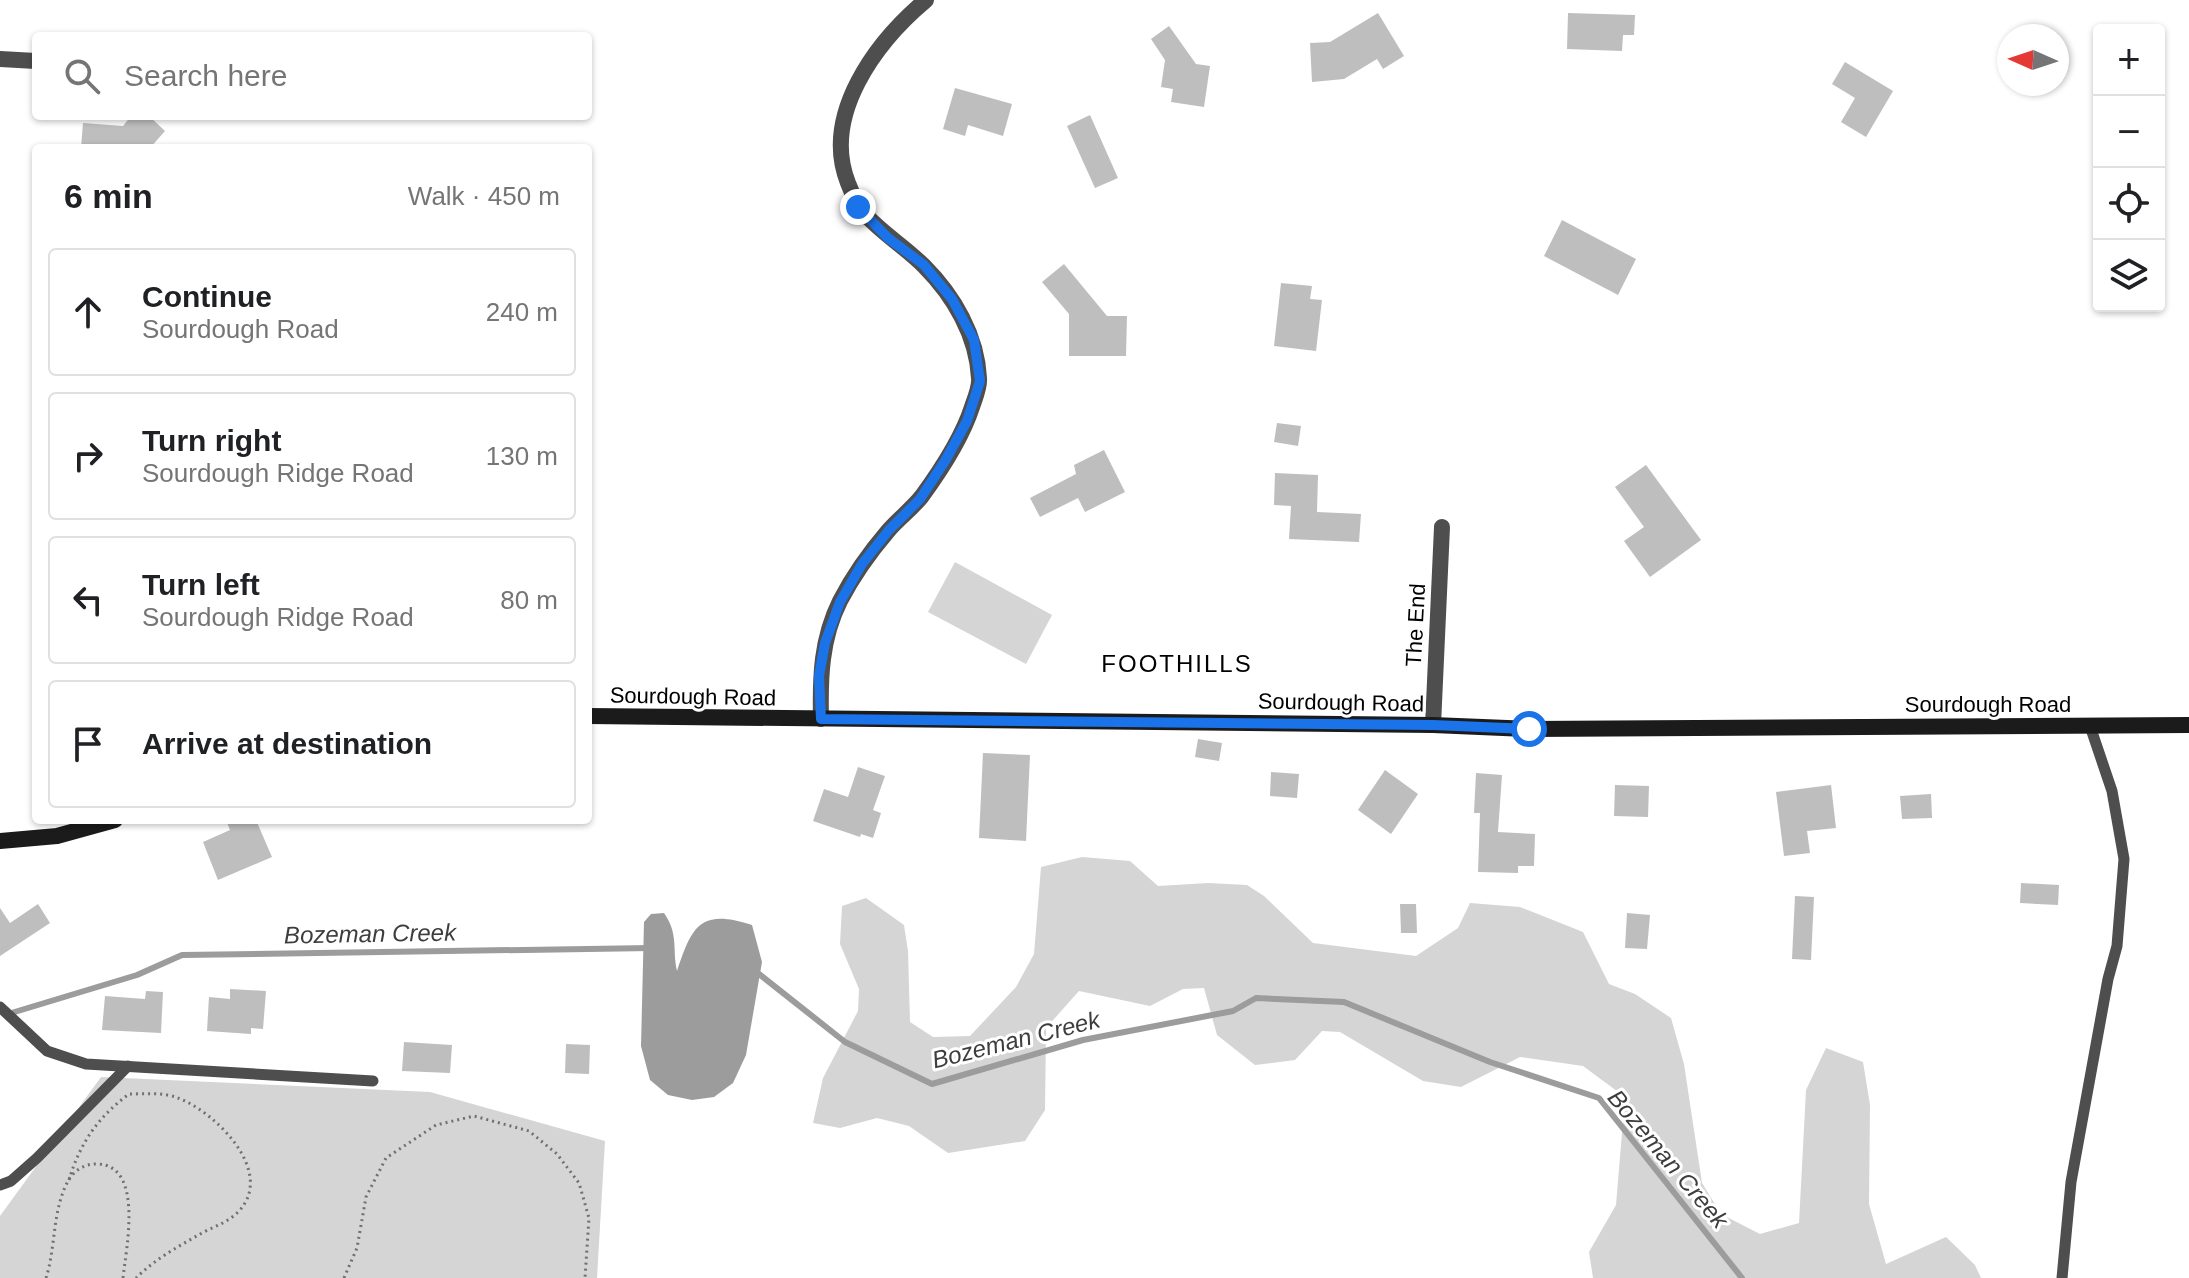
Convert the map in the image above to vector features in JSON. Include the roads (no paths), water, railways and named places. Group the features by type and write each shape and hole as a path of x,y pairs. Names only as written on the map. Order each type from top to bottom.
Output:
{"street":[{"path":"821,719 819,676 825,643 840,602 862,564 889,530 920,499 945,461 967,421 980,381 974,340 952,299 924,265 888,238 858,207 841,165 842,123 859,82 883,45 926,0"},
{"path":"0,59 32,61"},
{"name":"The End","path":"1433,725 1442,527"},
{"name":"Sourdough Road","path":"592,716 1640,729 2189,725"},
{"path":"0,841 57,836 100,824"}],"lane":[{"path":"2062,1278 2071,1182 2108,979 2117,946 2124,859 2112,791 2090,726"},
{"path":"0,1007 47,1051 86,1064 373,1081"},
{"path":"0,1185 11,1181 37,1158 128,1066"}],"waterway":[{"name":"Bozeman Creek","path":"8,1014 137,975 182,955 651,948"},
{"name":"Bozeman Creek","path":"754,970 845,1042 932,1084 1083,1040 1233,1011 1256,998 1344,1002 1490,1062 1599,1098 1742,1278"}],"district":[{"name":"FOOTHILLS","path":"1177,664"}]}
